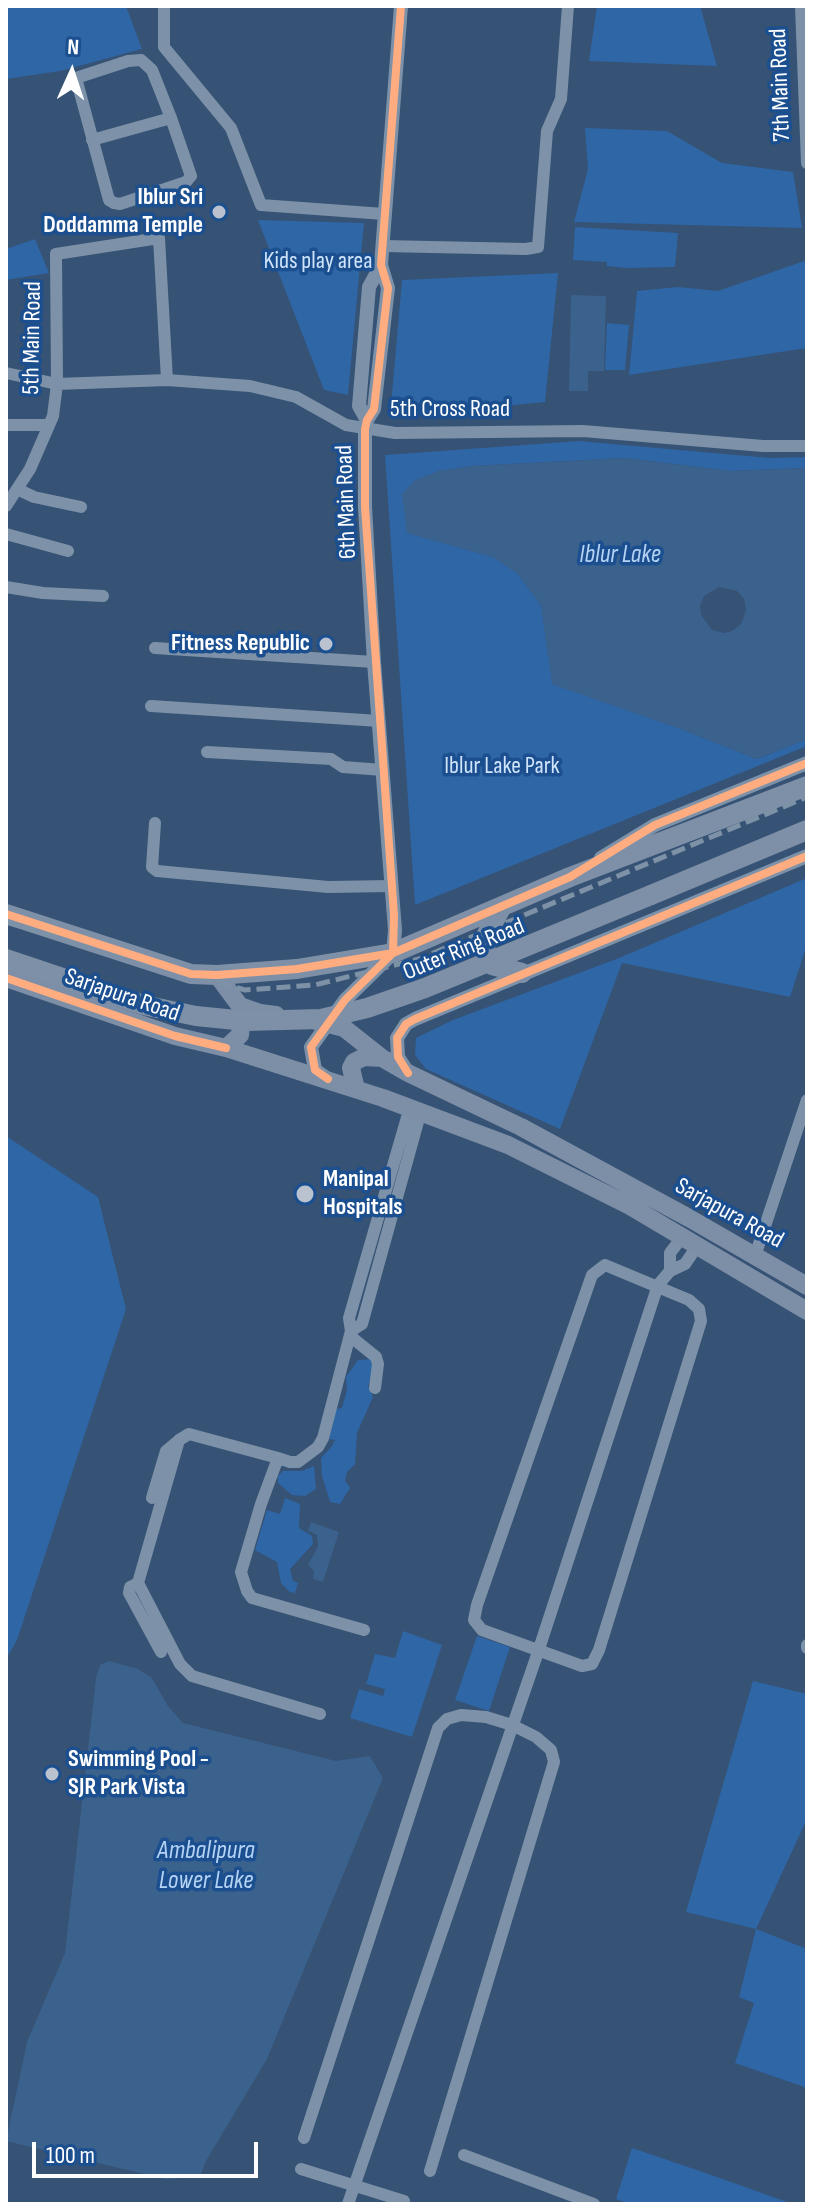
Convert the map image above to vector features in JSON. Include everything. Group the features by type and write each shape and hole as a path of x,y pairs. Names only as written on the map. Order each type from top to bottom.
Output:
{"highway":[{"name":"Outer Ring Road","path":"6,914 178,970 217,975 297,969 393,953 570,877 807,786"},
{"name":"Outer Ring Road","path":"6,959 143,1005 196,1016 246,1021 321,1019 367,1008 425,988 807,830"},
{"path":"502,906 486,936 485,956 492,965 522,973"}],"main road":[{"path":"217,975 240,1006 240,1035 226,1048"},
{"name":"Sarjapura Road","path":"6,978 175,1036 328,1079 508,1145 690,1240 807,1311"},
{"name":"Sarjapura Road","path":"240,1006 260,1013 344,1028 382,1058 408,1073 521,1127 807,1286"},
{"path":"356,1089 351,1068 357,1058 382,1058"}],"street":[{"path":"164,6 164,47 231,128 261,205 384,214"},
{"name":"6th Main Road","path":"393,953 392,886 365,507 366,424 374,409 388,288 381,265 401,6"},
{"path":"383,246 538,247 547,131 561,99 568,6"},
{"name":"7th Main Road","path":"803,8 807,163"},
{"path":"141,60 152,70 191,176 190,180 120,204 109,200 76,78 128,61 141,60 164,47"},
{"path":"92,140 171,118"},
{"name":"5th Main Road","path":"6,506 53,416 57,384 56,254 159,238 167,380"},
{"name":"5th Cross Road","path":"6,373 57,384 167,380 250,386 296,397 346,425 366,424 395,433 583,431 763,446 807,446"},
{"path":"6,425 49,425"},
{"path":"6,480 34,497 81,507"},
{"path":"6,534 68,551"},
{"path":"6,587 43,593 103,596"},
{"path":"155,648 374,662"},
{"path":"151,706 379,721"},
{"path":"207,752 331,759 343,767 383,770"},
{"path":"570,877 655,825 807,763"},
{"path":"155,823 152,867 157,871 328,887 392,886"},
{"path":"408,1073 398,1057 396,1046 397,1038 406,1024 807,856"},
{"path":"328,1079 315,1070 311,1047 345,1000 393,953"},
{"path":"755,1256 807,1100"},
{"path":"152,1498 166,1451 189,1434 298,1462 318,1447 351,1334 362,1324 416,1109"},
{"path":"348,2204 538,1652 658,1285 670,1271 685,1264 690,1240"},
{"path":"605,1265 658,1285 689,1300 699,1309 700,1334 599,1650 592,1664 582,1666 482,1630 474,1620 592,1275 605,1265"},
{"path":"351,1334 376,1357 375,1388"},
{"path":"179,1440 138,1583 180,1664 192,1676 320,1714"},
{"path":"278,1458 241,1572 247,1591 252,1598 364,1630"},
{"path":"138,1583 130,1587 129,1593 161,1652"},
{"path":"304,2138 438,1728 447,1719 461,1715 486,1717 536,1737 551,1750 554,1762 430,2171"},
{"path":"464,2155 594,2204"},
{"path":"301,2169 404,2201"}],"green space":[{"path":"6,6 126,6 142,49 60,71 6,79"},
{"path":"597,6 700,6 717,66 589,61"},
{"path":"585,128 667,131 722,163 793,172 802,228 574,222 588,169"},
{"name":"Kids play area","path":"258,220 364,223 348,395 324,390"},
{"path":"575,227 678,233 675,267 627,268 607,266 607,262 573,260"},
{"path":"35,239 49,273 6,280 6,249"},
{"path":"807,260 807,348 629,375 637,291 678,287 718,291"},
{"path":"558,273 545,402 411,415 391,406 402,280"},
{"path":"607,323 629,325 625,370 605,370"},
{"name":"Iblur Lake Park","path":"579,441 770,458 807,457 807,468 730,471 625,458 473,466 439,471 414,481 408,533 493,557 517,573 541,605 553,684 757,759 807,739 807,746 415,905 385,455"},
{"path":"807,878 807,944 790,997 622,963 560,1129 426,1069 415,1055 416,1038 453,1020 619,958"},
{"path":"6,1136 98,1197 126,1309 17,1640 6,1659"},
{"path":"371,1359 373,1371 368,1386 373,1397 357,1433 355,1464 347,1472 345,1480 350,1488 340,1504 330,1502 322,1476 321,1458 335,1440 329,1439 335,1409 342,1408 347,1390 346,1377 358,1360"},
{"path":"314,1466 316,1489 305,1496 292,1495 278,1483 278,1476 283,1471 302,1471"},
{"path":"285,1498 300,1504 299,1528 312,1536 313,1544 290,1569 293,1581 298,1583 295,1593 281,1583 277,1562 255,1550 267,1510 280,1514"},
{"path":"403,1631 442,1645 412,1737 350,1718 359,1689 383,1696 385,1689 366,1684 375,1654 395,1658"},
{"path":"477,1636 510,1647 489,1711 455,1700"},
{"path":"753,1681 807,1694 807,1819 756,1929 686,1912"},
{"path":"756,1929 807,1949 807,2088 735,2063 754,2003 739,1997"},
{"path":"632,2148 793,2204 629,2204 616,2199"}],"water":[{"path":"571,295 606,296 604,371 588,371 588,391 569,391"},
{"name":"Iblur Lake","path":"625,458 730,471 807,468 807,739 757,759 552,684 541,605 517,573 493,557 407,533 402,494 414,481 439,471 473,466","holes":["719,587 737,591 744,599 746,610 741,624 724,633 712,630 701,615 704,596"]},
{"path":"311,1522 339,1532 323,1582 313,1579 314,1571 308,1565 318,1546 317,1535 308,1531"},
{"name":"Ambalipura Lower Lake","path":"109,1661 138,1669 152,1678 168,1706 183,1723 336,1761 370,1756 383,1778 267,2059 206,2161 200,2177 165,2179 6,2141 27,2042 65,1953 96,1678 100,1665"}],"railway":[{"path":"6,922 245,990 315,985 419,959 807,797"}],"cycle path":[{"path":"393,953 394,915 365,507 365,429 374,409 388,288 381,265 401,6"},
{"path":"6,914 191,974 297,969 393,953 570,877 655,825 807,763"},
{"path":"408,1073 398,1057 397,1038 406,1024 415,1019 807,856"},
{"path":"328,1079 315,1070 311,1047 345,1000 393,953"},
{"path":"6,978 175,1036 226,1048"}],"place":[{"name":"Iblur Sri Doddamma Temple","path":"219,212"},
{"name":"Fitness Republic","path":"326,644"},
{"name":"Manipal Hospitals","path":"305,1194"},
{"name":"Swimming Pool - SJR Park Vista","path":"52,1774"}]}
